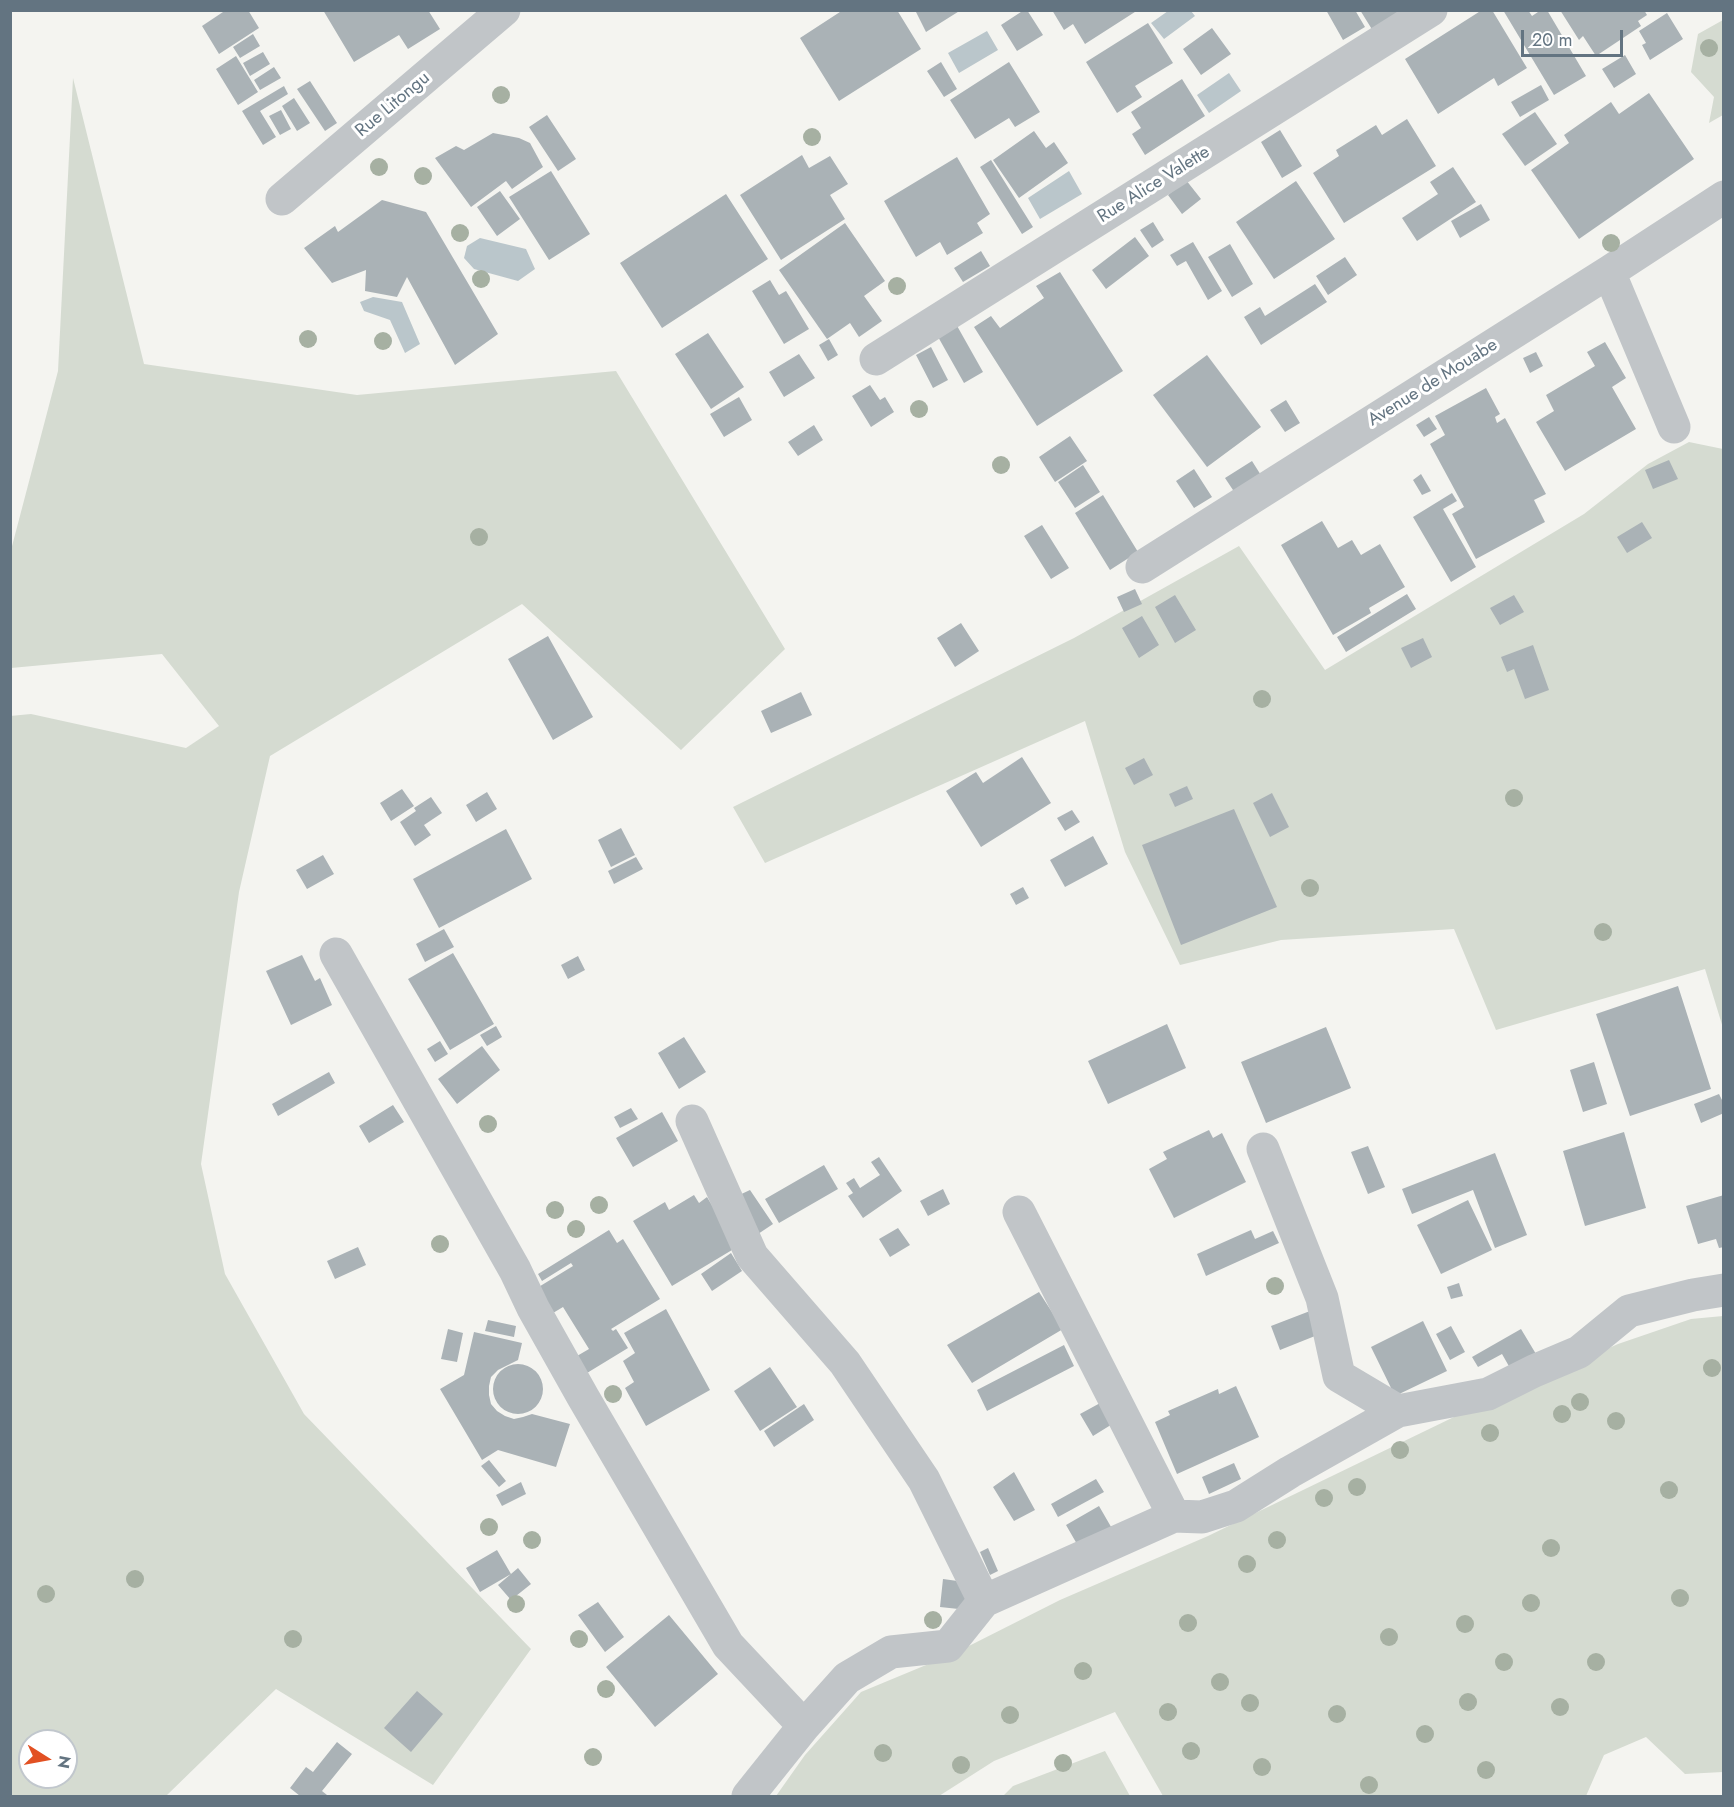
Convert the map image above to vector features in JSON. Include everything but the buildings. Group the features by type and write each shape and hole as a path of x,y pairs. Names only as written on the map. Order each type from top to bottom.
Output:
{"street":[{"name":"Rue Litongu","path":"282,199 504,10"},
{"name":"Rue Alice Valette","path":"876,359 1431,10"},
{"name":"Avenue de Mouabe","path":"1142,567 1724,197"},
{"path":"1609,272 1674,427"},
{"path":"336,954 515,1270 533,1308 583,1397 728,1645 804,1726"},
{"path":"692,1121 752,1256 845,1363 924,1480 984,1601"},
{"path":"1263,1149 1322,1298 1339,1376 1398,1411"},
{"path":"1019,1212 1174,1516"},
{"path":"748,1797 804,1726 847,1678 891,1652 948,1646 984,1601 1174,1516 1202,1517 1236,1506 1290,1472 1398,1411 1488,1394 1579,1352 1629,1311 1693,1295 1724,1290"}],"shaded area":[{"path":"1168,11 1191,11 1195,16 1164,39 1151,23"},
{"path":"1723,20 1723,115 1709,123 1714,97 1691,72 1698,34"},
{"path":"987,31 998,50 959,73 948,53"},
{"path":"1229,73 1241,91 1209,113 1197,95"},
{"path":"73,78 144,364 357,395 616,371 785,649 681,750 522,604 270,756 239,892 201,1164 225,1274 304,1414 531,1649 433,1785 276,1689 166,1796 11,1796 10,716 31,714 186,748 219,726 162,654 11,668 11,550 58,371"},
{"path":"1069,171 1082,194 1040,219 1028,198"},
{"path":"480,238 526,249 535,269 518,281 474,269 464,258 467,246"},
{"path":"373,297 402,302 420,344 405,353 390,320 364,311 360,302"},
{"path":"1689,442 1723,449 1723,1028 1705,969 1496,1030 1454,929 1281,940 1180,965 1125,852 1085,721 765,863 733,807 1074,638 1239,546 1325,670 1584,514 1648,464"},
{"path":"1723,1316 1723,1772 1685,1774 1646,1737 1604,1755 1586,1796 1163,1796 1115,1712 994,1761 939,1796 776,1796 805,1755 861,1692 955,1653 1060,1600 1208,1536 1456,1416 1618,1344 1691,1319"},
{"path":"1105,1751 1130,1796 1003,1796 1013,1786"}]}
